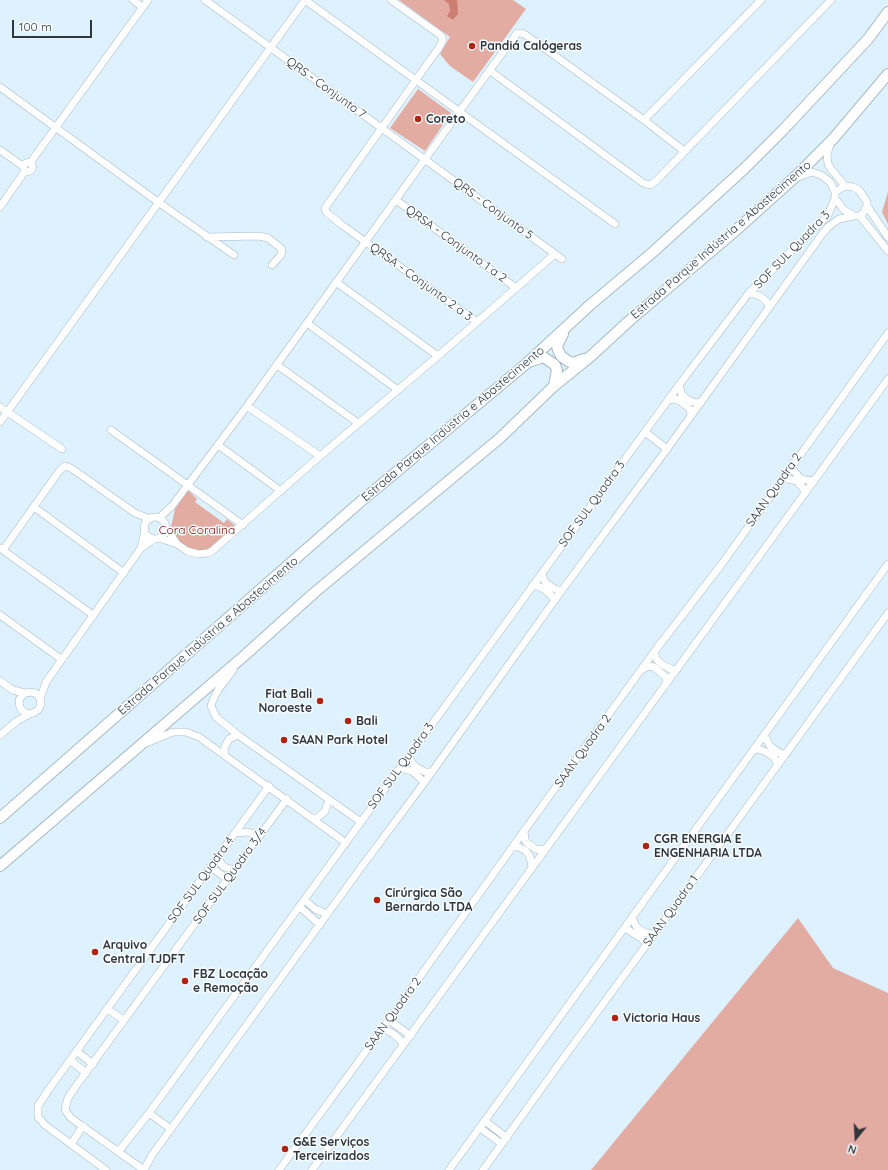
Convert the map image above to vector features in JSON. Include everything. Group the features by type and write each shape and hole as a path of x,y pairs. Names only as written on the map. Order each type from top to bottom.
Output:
{"highway":[{"name":"Estrada Parque Indústria e Abastecimento","path":"0,818 359,503 526,364 590,305 653,252 745,168 783,130 868,39 888,12"},
{"name":"Estrada Parque Indústria e Abastecimento","path":"0,866 244,656 314,593 500,438 554,386 591,356 794,178 833,139 888,74"},
{"path":"566,328 557,346 560,356 573,362 591,356"},
{"path":"526,364 540,358 545,358 555,364 556,370 554,386"}],"street":[{"path":"133,0 142,7"},
{"path":"0,207 26,167 148,0"},
{"name":"QRS - Conjunto 7","path":"205,0 425,159"},
{"path":"0,422 305,0 615,224"},
{"path":"381,128 443,40 442,37 392,0"},
{"path":"644,120 762,0"},
{"path":"489,70 643,183 647,185 652,184 831,0"},
{"path":"93,615 1,549 34,507 60,470 65,466 135,513 150,519 158,518 172,506 277,365 515,35 519,32 522,33 644,120 684,151"},
{"path":"0,87 207,237 234,254"},
{"name":"QRSA - Conjunto 2 a 3","path":"381,128 324,208 326,212 476,322"},
{"path":"833,139 827,154 828,164 845,186 854,187 859,190 867,202 867,206 888,236"},
{"path":"0,150 26,167"},
{"name":"QRS - Conjunto 5","path":"425,159 562,259"},
{"path":"794,178 806,173 815,173 826,178 843,209 857,216 888,251"},
{"path":"835,195 845,186"},
{"name":"SOF SUL Quadra 3","path":"118,1152 149,1113 300,908 346,842 679,385 748,294 828,215 835,195"},
{"name":"QRSA - Conjunto 1 a 2","path":"396,200 516,288"},
{"path":"106,1170 71,1144 83,1126 144,1170 152,1155 327,914 424,784 562,590 667,449 828,227 839,219 857,216 864,213 867,206"},
{"path":"207,237 259,236 268,238 274,241 282,249 281,255 272,265"},
{"path":"135,513 148,536 177,544 192,553 208,553 243,525 320,456 438,356 554,254"},
{"path":"336,282 438,356"},
{"path":"748,294 760,296 769,307"},
{"path":"307,323 398,390"},
{"name":"SAAN Quadra 2","path":"279,1170 389,1020 524,831 644,669 654,652 711,577 888,333"},
{"path":"277,365 358,424"},
{"path":"312,1170 888,379"},
{"path":"679,385 682,395 688,400 696,403 701,402"},
{"path":"668,400 676,399 680,401 690,409 691,416"},
{"path":"0,406 62,450"},
{"path":"247,406 320,456"},
{"path":"111,430 243,525"},
{"path":"644,432 667,449"},
{"path":"218,445 281,491"},
{"path":"793,463 794,472 800,478 814,481"},
{"path":"783,478 796,481 803,488 805,493"},
{"path":"140,548 164,534 172,506"},
{"path":"34,507 124,573"},
{"path":"158,518 163,521 177,544"},
{"path":"40,699 46,682 61,659 124,573 140,548 146,523 150,519"},
{"path":"449,1170 888,566"},
{"path":"542,573 547,584 557,590 562,590"},
{"path":"532,586 542,588 552,595 555,600"},
{"name":"SAAN Quadra 1","path":"483,1170 888,613"},
{"path":"0,615 61,659"},
{"path":"654,652 657,660 663,665 673,670 677,669"},
{"path":"244,656 218,690 211,706 216,717 238,735 361,822"},
{"path":"644,669 648,666 654,667 666,677 667,682"},
{"path":"0,681 13,690 37,694 41,704 39,709 17,721 0,735"},
{"path":"17,721 22,696 46,682"},
{"path":"13,690 24,712 30,714"},
{"path":"139,746 173,732 186,732 199,736 346,842"},
{"path":"224,753 225,746 229,739 238,735"},
{"path":"764,735 770,746 781,754 787,753"},
{"path":"753,750 758,749 768,752 774,757 778,765"},
{"path":"410,754 410,759 416,767 425,772 432,772"},
{"path":"397,772 403,769 412,771 421,778 424,784"},
{"name":"SOF SUL Quadra 4","path":"71,1144 41,1121 38,1117 38,1106 269,786"},
{"name":"SOF SUL Quadra 3/4","path":"83,1126 71,1118 65,1110 68,1098 287,799"},
{"path":"313,818 320,816 326,808 329,800"},
{"path":"524,831 525,840 527,843 536,849 545,849"},
{"path":"236,833 248,832 259,836"},
{"path":"513,847 519,847 526,851 530,857 532,867"},
{"path":"217,858 224,867 234,870"},
{"path":"211,867 227,879"},
{"path":"305,900 314,909 327,914"},
{"path":"300,908 320,924"},
{"path":"632,918 640,930 646,933 654,934"},
{"path":"625,928 641,938 647,945"},
{"path":"107,1009 124,1020"},
{"path":"389,1020 411,1036"},
{"path":"383,1028 395,1035 404,1044"},
{"path":"77,1050 93,1064"},
{"path":"70,1060 86,1073"},
{"path":"149,1113 171,1129"},
{"path":"485,1121 505,1141"},
{"path":"480,1128 505,1141"}],"green space":[{"name":"Pandiá Calógeras","path":"399,0 513,0 526,9 473,82 450,66 440,54 450,37"},
{"path":"418,89 451,113 425,151 390,128"},
{"path":"888,192 888,224 882,212"},
{"name":"Cora Coralina","path":"188,490 197,499 195,502 224,523 227,519 235,527 214,547 202,552 196,552 177,541 171,527 175,509"},
{"path":"798,918 833,968 888,993 888,1170 591,1170"}],"shaded area":[{"path":"444,0 457,0 458,14 453,20 447,16 450,11 449,4"}],"place":[{"name":"Pandiá Calógeras","path":"472,46"},
{"name":"Coreto","path":"418,119"},
{"name":"Fiat Bali Noroeste","path":"320,701"},
{"name":"Bali","path":"348,721"},
{"name":"SAAN Park Hotel","path":"284,740"},
{"name":"CGR ENERGIA E ENGENHARIA LTDA","path":"646,846"},
{"name":"Cirúrgica São Bernardo LTDA","path":"377,900"},
{"name":"Arquivo Central TJDFT","path":"95,952"},
{"name":"FBZ Locação e Remoção","path":"185,981"},
{"name":"Victoria Haus","path":"615,1018"},
{"name":"G&E Serviços Terceirizados","path":"285,1149"}]}
